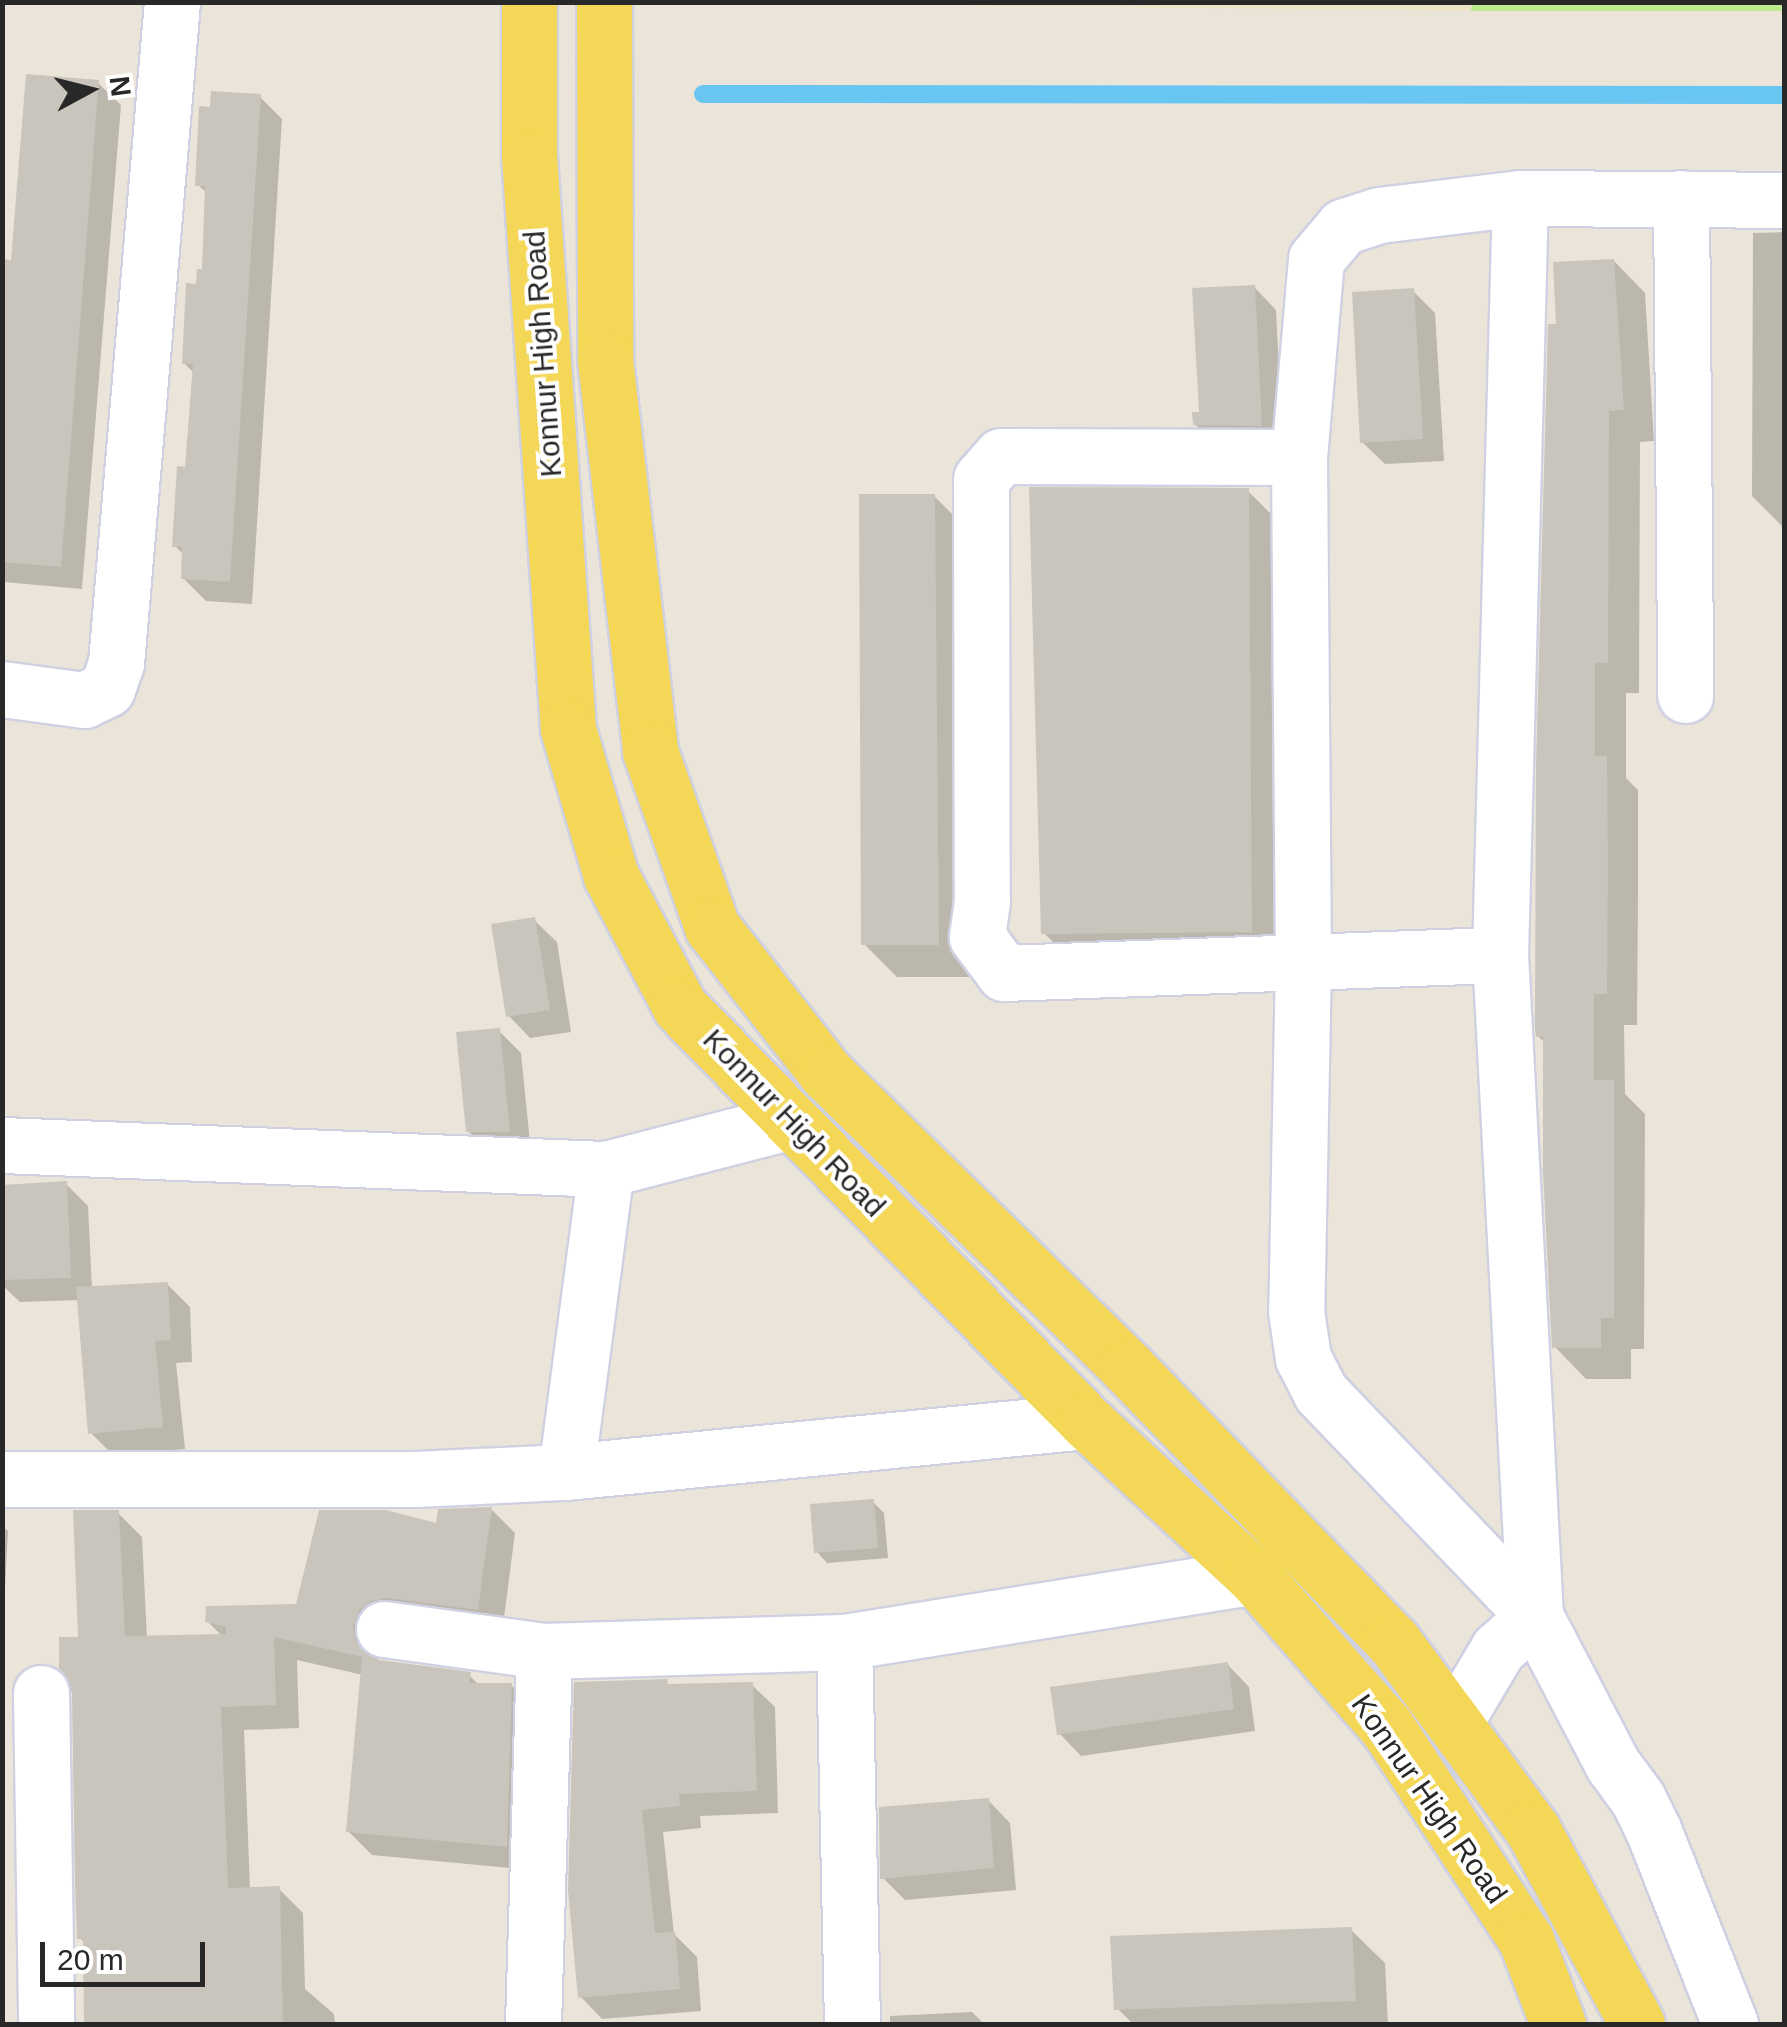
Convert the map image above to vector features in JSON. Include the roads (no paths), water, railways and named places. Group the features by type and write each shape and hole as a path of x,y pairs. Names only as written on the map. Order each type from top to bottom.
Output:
{"main road":[{"name":"Konnur High Road","path":"529,2 530,156 568,729 610,876 680,1007 1086,1420 1254,1576 1386,1726 1526,1940 1558,2024"},
{"path":"604,2 605,360 650,751 712,927 827,1074 1128,1368 1366,1614 1533,1830 1636,2024"}],"street":[{"path":"2,689 84,700 108,689 116,662 172,2"},
{"path":"1520,198 1500,956 1535,1616"},
{"path":"1730,2024 1638,1799 1613,1765 1535,1616 1322,1394 1304,1358 1296,1311 1303,961 1299,456 1316,259 1342,226 1378,215 1520,198 1784,200"},
{"path":"1680,198 1685,696"},
{"path":"1299,456 1001,456 981,480 982,901 977,937 1004,973 1500,956"},
{"path":"2,1144 606,1169 791,1121"},
{"path":"566,1472 606,1169"},
{"path":"2,1479 415,1479 566,1472 1086,1420"},
{"path":"384,1629 544,1651 844,1642 1254,1576"},
{"path":"1454,1724 1498,1649 1535,1616"},
{"path":"844,1642 852,2024"},
{"path":"533,2024 544,1651"},
{"path":"41,1693 46,2024"}],"waterway":[{"path":"703,94 1784,95"}]}
